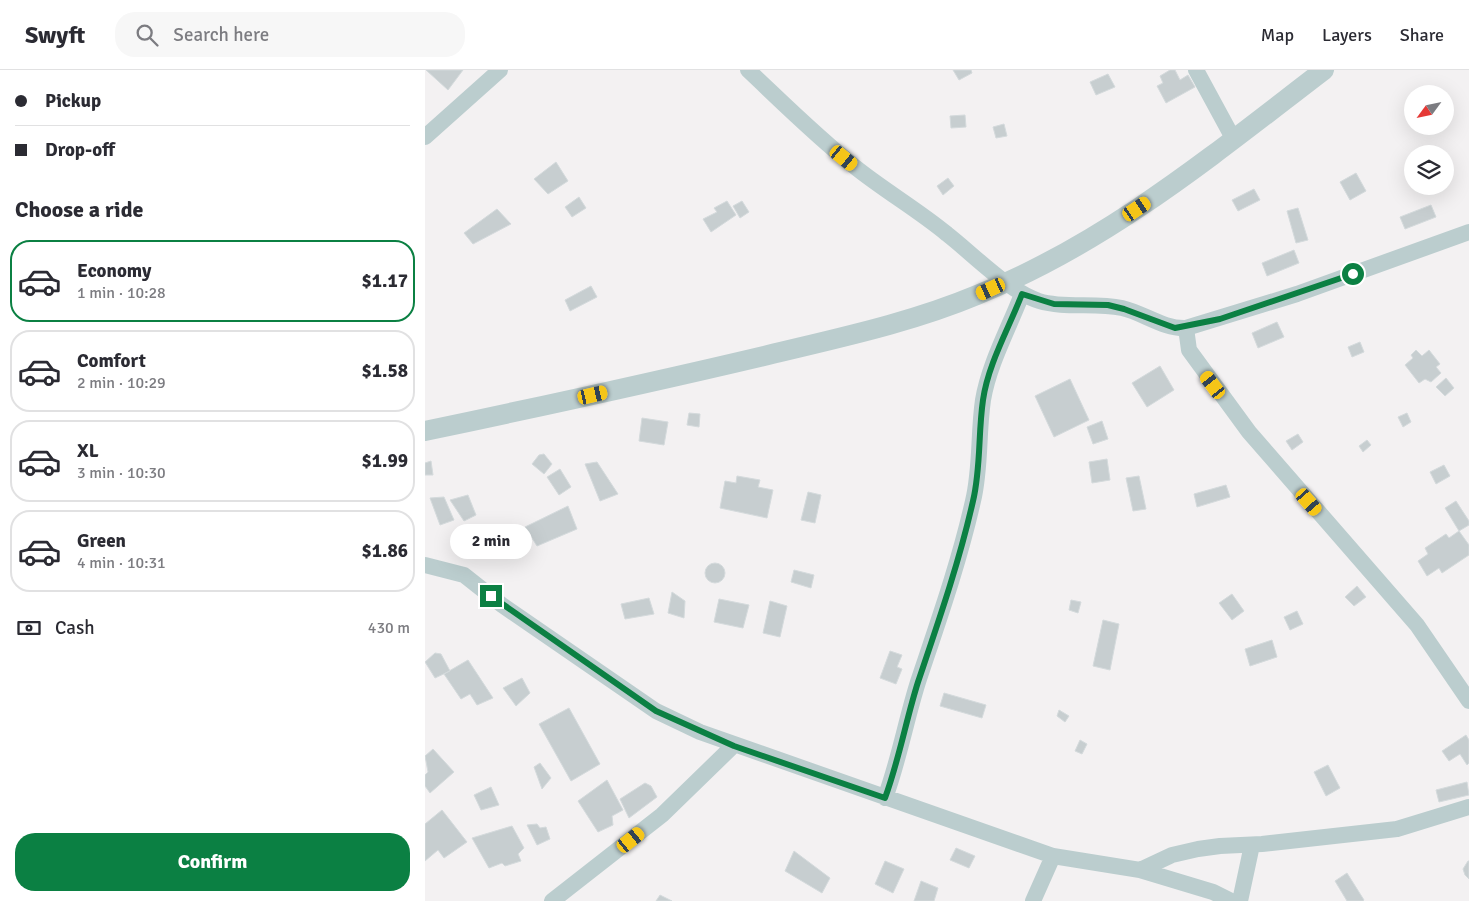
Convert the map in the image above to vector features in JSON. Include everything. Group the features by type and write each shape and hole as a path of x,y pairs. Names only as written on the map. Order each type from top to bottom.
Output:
{"street":[{"path":"425,137 500,70"},
{"path":"748,70 831,148 927,218 1015,288 1054,304 1108,305 1175,328 1186,328 1297,294 1469,232"},
{"path":"1195,70 1234,140"},
{"path":"425,431 698,371 875,329 976,296 1015,288 1182,180 1324,70"},
{"path":"885,798 895,770 901,740 918,682 943,610 973,502 979,468 983,400 1015,288"},
{"path":"1186,328 1189,350 1213,385 1285,474 1417,625 1469,701"},
{"path":"425,565 464,575 502,605 656,711 734,746 1053,856 1140,870 1213,892 1231,901"},
{"path":"552,901 662,815 734,746"},
{"path":"1140,870 1172,855 1220,846 1252,845 1397,829 1469,807"},
{"path":"1240,901 1252,845"},
{"path":"1033,901 1053,856"}],"building":[{"path":"426,70 463,70 448,90"},
{"path":"953,70 971,70 972,73 959,80"},
{"path":"1170,70 1175,70 1180,80 1188,75 1195,87 1166,103 1157,86 1163,83 1160,76"},
{"path":"1108,74 1115,87 1096,95 1090,82"},
{"path":"965,115 966,127 951,128 950,116"},
{"path":"1004,124 1007,136 996,138 993,127"},
{"path":"556,162 568,181 548,194 534,179"},
{"path":"1356,173 1366,191 1350,200 1340,182"},
{"path":"948,178 954,186 943,195 937,186"},
{"path":"1254,189 1260,200 1238,211 1232,200"},
{"path":"579,197 586,208 572,217 565,207"},
{"path":"727,201 736,215 711,232 703,219 717,212 714,208"},
{"path":"742,201 749,212 740,218 733,206"},
{"path":"1431,205 1436,217 1405,229 1400,217"},
{"path":"1298,208 1308,240 1296,243 1287,211"},
{"path":"497,209 511,224 473,244 464,233"},
{"path":"1294,250 1299,263 1267,276 1262,263"},
{"path":"591,286 597,297 570,311 565,300"},
{"path":"1277,322 1284,337 1258,348 1252,333"},
{"path":"1360,342 1364,352 1352,357 1348,347"},
{"path":"1416,350 1422,356 1429,350 1440,364 1436,367 1441,373 1431,382 1425,379 1419,383 1405,365 1413,358 1411,355"},
{"path":"1160,366 1174,390 1147,407 1132,383"},
{"path":"1446,378 1454,388 1445,396 1436,387"},
{"path":"1070,379 1089,420 1054,437 1035,396"},
{"path":"689,413 700,414 699,427 687,425"},
{"path":"1407,413 1411,422 1403,427 1398,417"},
{"path":"642,418 668,422 664,445 639,441"},
{"path":"1102,421 1108,439 1093,444 1087,427"},
{"path":"1298,434 1303,442 1292,450 1286,441"},
{"path":"1367,440 1371,445 1363,452 1359,446"},
{"path":"544,454 552,464 544,474 532,464 539,455"},
{"path":"1107,459 1110,480 1092,483 1089,462"},
{"path":"431,461 433,475 425,475 425,463"},
{"path":"597,462 618,494 600,501 585,464"},
{"path":"1444,465 1450,476 1436,484 1430,472"},
{"path":"560,469 571,487 559,495 547,477"},
{"path":"737,476 760,480 758,487 773,490 767,518 720,508 725,481 736,483"},
{"path":"1139,476 1146,509 1133,511 1126,478"},
{"path":"1226,485 1230,497 1197,507 1194,494"},
{"path":"808,492 821,495 815,523 801,520"},
{"path":"468,495 476,515 464,521 450,500"},
{"path":"444,497 454,520 440,525 430,498"},
{"path":"1456,501 1469,521 1469,525 1459,531 1445,508"},
{"path":"568,506 577,529 537,546 525,527"},
{"path":"1459,531 1469,545 1469,555 1442,573 1439,568 1427,576 1418,561 1428,554 1425,548 1446,534 1449,538"},
{"path":"711,563 719,563 725,569 725,577 719,583 711,583 705,577 705,569"},
{"path":"794,570 814,575 811,588 791,582"},
{"path":"1357,586 1366,597 1354,606 1345,597"},
{"path":"672,592 685,601 684,618 668,613"},
{"path":"1232,594 1244,611 1232,620 1219,603"},
{"path":"649,598 654,614 625,619 621,604"},
{"path":"719,599 749,605 743,628 714,622"},
{"path":"1071,600 1081,602 1078,613 1069,610"},
{"path":"770,601 787,606 780,637 763,633"},
{"path":"1297,611 1303,624 1290,630 1284,617"},
{"path":"1103,620 1119,624 1110,670 1093,666"},
{"path":"1272,640 1277,657 1250,666 1245,649"},
{"path":"890,651 902,655 897,667 902,669 896,684 880,678"},
{"path":"435,653 441,654 450,671 435,678 425,662"},
{"path":"468,660 493,698 477,705 470,694 461,699 444,674"},
{"path":"522,678 530,693 516,706 503,688"},
{"path":"944,693 986,705 982,718 940,706"},
{"path":"569,708 600,764 571,781 539,724"},
{"path":"1059,710 1069,716 1065,722 1057,716"},
{"path":"1466,735 1469,740 1469,763 1467,765 1460,754 1449,761 1442,751"},
{"path":"1080,740 1087,744 1082,754 1075,751"},
{"path":"433,749 454,772 430,793 425,786 425,775 428,772 425,756"},
{"path":"540,763 551,778 542,789 534,767"},
{"path":"1328,765 1340,788 1326,796 1314,772"},
{"path":"607,780 623,810 612,816 613,825 598,832 578,801"},
{"path":"1467,782 1469,795 1439,802 1436,790"},
{"path":"645,783 651,786 657,797 629,818 620,799"},
{"path":"491,787 499,805 481,810 474,795"},
{"path":"442,810 467,842 444,858 438,850 425,861 425,824"},
{"path":"537,824 540,828 546,827 550,839 537,845 527,825"},
{"path":"512,826 524,848 518,854 521,861 505,866 502,863 489,868 472,838"},
{"path":"956,848 975,856 969,868 950,860"},
{"path":"794,851 830,878 822,893 785,871"},
{"path":"885,861 904,869 893,893 875,884"},
{"path":"1469,861 1469,879 1463,869"},
{"path":"1347,873 1363,901 1347,901 1335,881"},
{"path":"921,881 938,888 934,901 914,901"},
{"path":"660,895 672,901 656,901"}],"route":[{"path":"491,596 607,679 656,711 734,746 885,798 895,770 901,740 918,682 943,610 973,502 979,468 983,400 990,373 1022,294 1039,301 1054,304 1108,305 1140,314 1175,328 1186,328 1220,319 1353,274"}]}
